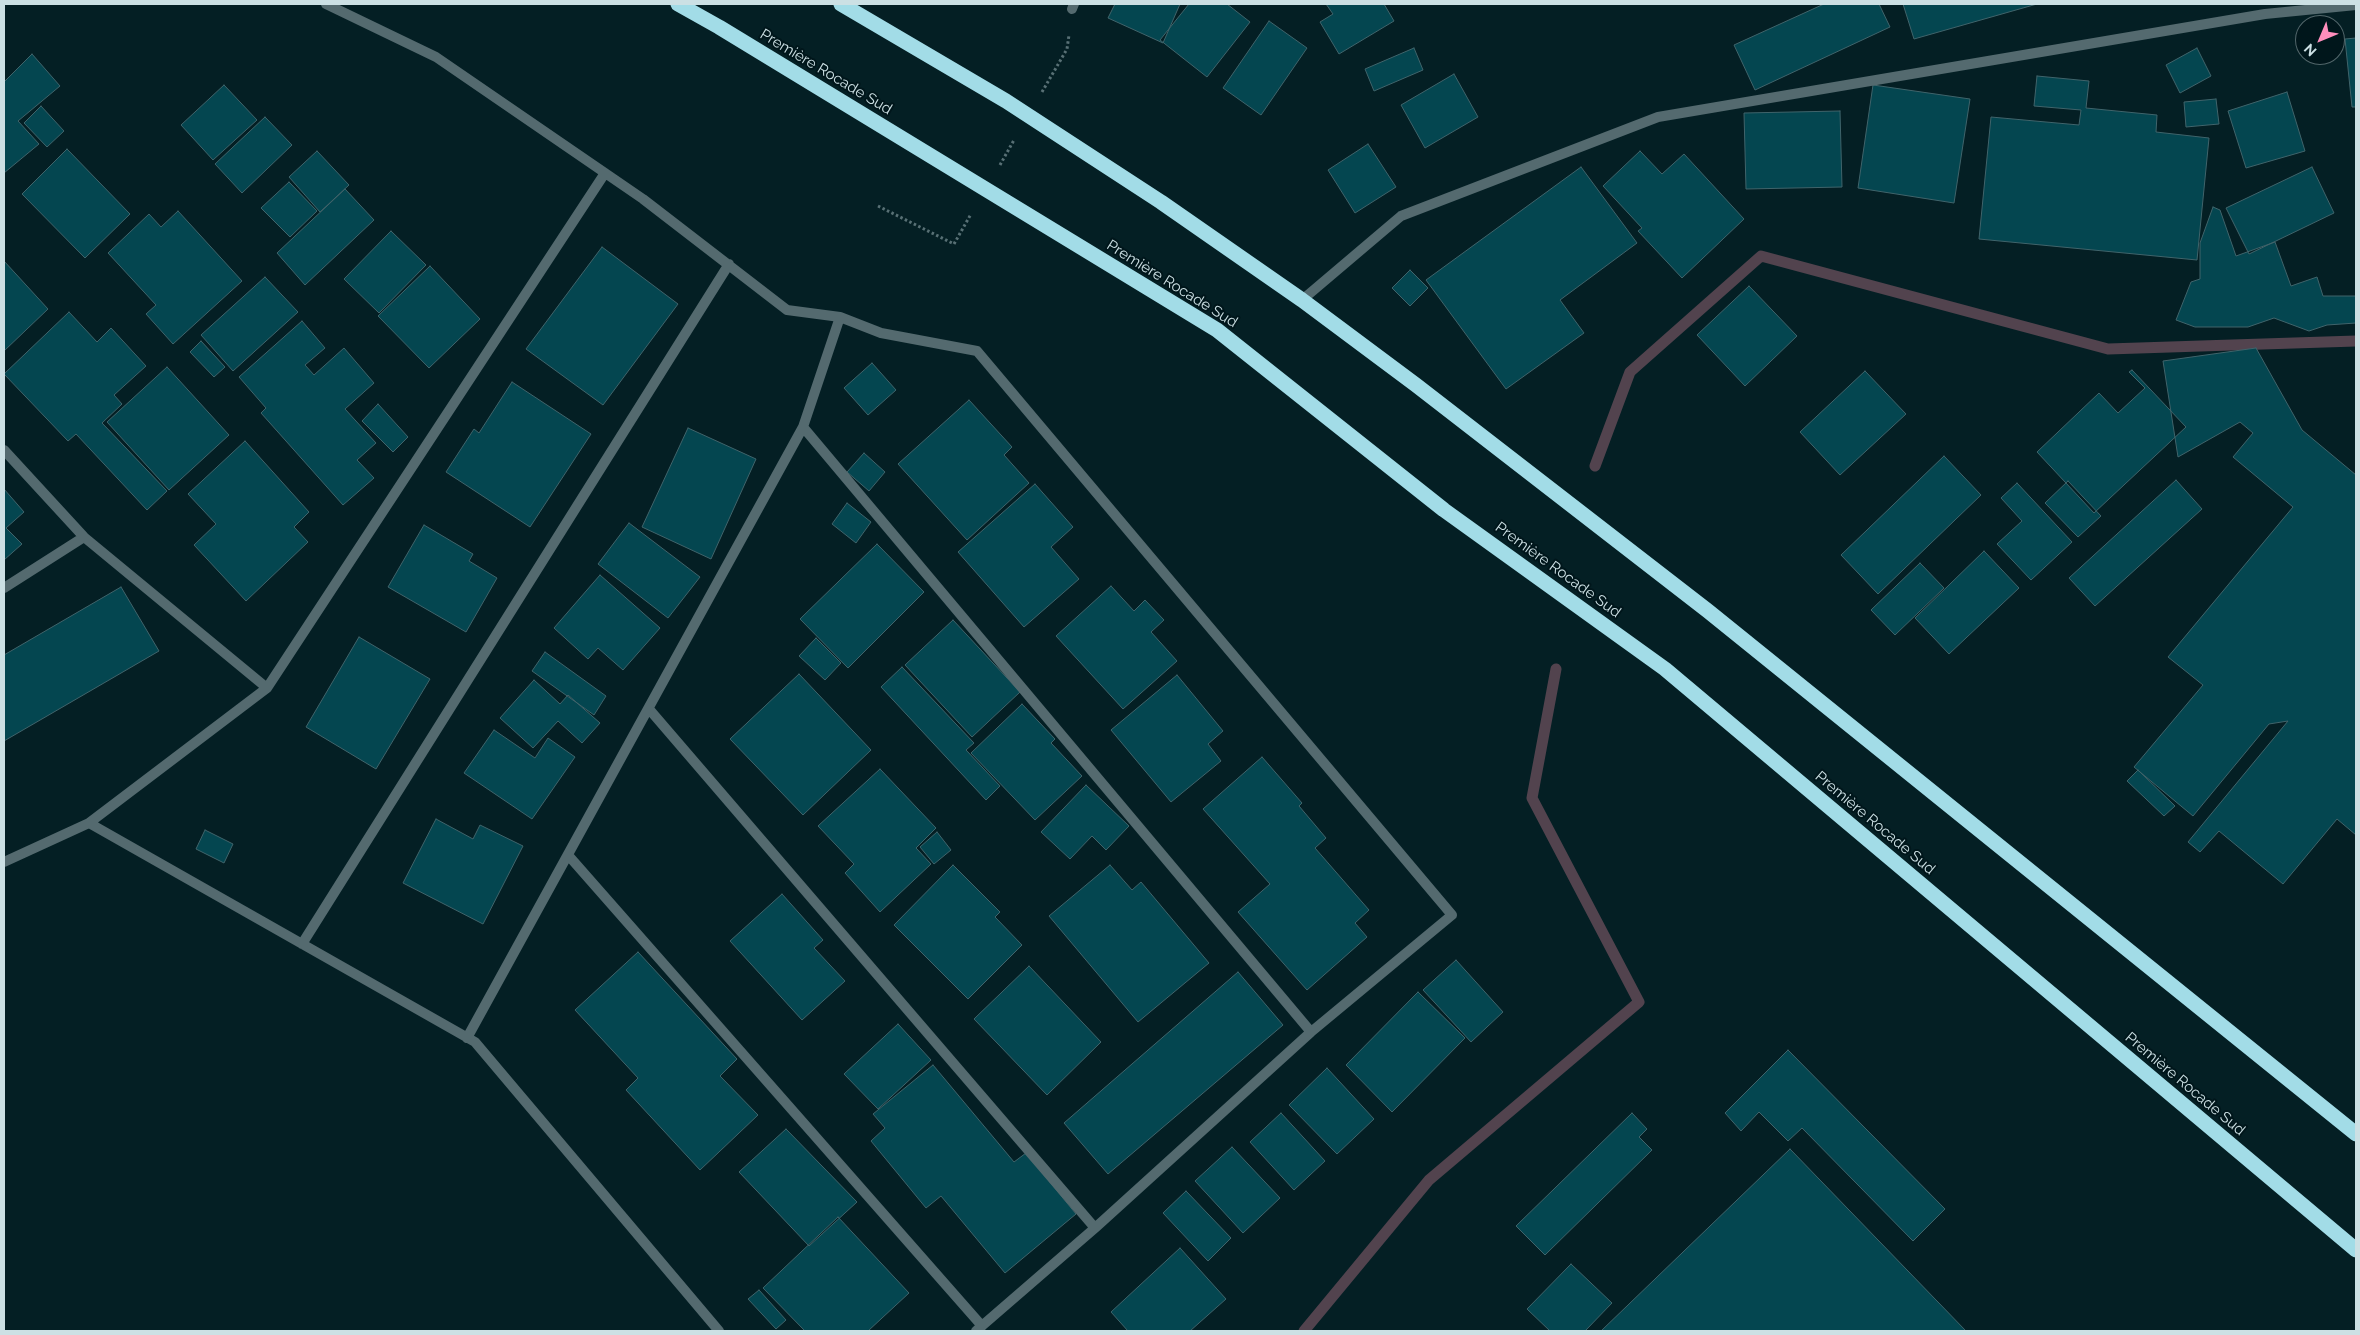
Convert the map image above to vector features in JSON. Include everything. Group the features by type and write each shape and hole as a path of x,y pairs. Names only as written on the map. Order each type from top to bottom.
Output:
{"highway":[{"name":"Première Rocade Sud","path":"678,4 1217,330 1444,510 1665,669 2356,1250"},
{"path":"841,4 1006,101 1161,202 1302,300 1510,457 1700,606 2356,1134"},
{"path":"2326,1225 2356,1260"}],"street":[{"path":"326,4 436,58 605,173 729,264 787,310 840,317 881,333 977,350 1452,915 1311,1032 1096,1228 979,1329 568,855"},
{"path":"1302,300 1401,216 1658,116 2265,14 2356,5"},
{"path":"4,862 89,823 267,688 605,173"},
{"path":"302,944 729,264"},
{"path":"467,1038 803,427 840,317"},
{"path":"803,427 1311,1032"},
{"path":"4,450 84,536 267,688"},
{"path":"4,588 84,536"},
{"path":"649,708 1096,1228"},
{"path":"89,823 475,1042 719,1331"}],"path":[{"path":"1038,100 1067,49"},
{"path":"998,168 1018,134"},
{"path":"878,206 954,244 974,210"}],"building":[{"path":"1115,4 1180,4 1163,43 1108,18"},
{"path":"1189,4 1227,4 1250,22 1207,77 1160,40"},
{"path":"1326,4 1384,4 1394,21 1339,54 1320,22 1333,14"},
{"path":"1824,4 1879,4 1890,27 1755,90 1734,45"},
{"path":"1903,4 2037,4 1914,39"},
{"path":"1269,21 1307,48 1261,115 1223,88"},
{"path":"2356,38 2356,107 2352,107 2345,39"},
{"path":"1414,48 1423,70 1374,91 1365,69"},
{"path":"2197,48 2211,76 2180,93 2166,65"},
{"path":"32,54 60,86 18,121 39,144 4,173 4,82"},
{"path":"1454,74 1478,117 1425,148 1401,105"},
{"path":"2037,76 2089,81 2086,108 2157,115 2156,132 2209,138 2197,260 1979,239 1991,117 2079,125 2081,110 2034,106"},
{"path":"224,85 257,120 213,160 181,125"},
{"path":"1873,85 1970,99 1954,203 1858,188"},
{"path":"2287,92 2305,151 2246,168 2228,111"},
{"path":"2216,99 2219,124 2186,127 2184,102"},
{"path":"41,106 64,131 47,147 24,123"},
{"path":"1840,111 1842,187 1746,189 1744,113"},
{"path":"265,117 292,145 242,193 215,164"},
{"path":"1368,144 1396,187 1355,213 1328,170"},
{"path":"67,149 130,214 85,258 22,194"},
{"path":"317,151 349,185 320,212 289,177"},
{"path":"1640,151 1662,174 1684,154 1744,219 1682,278 1638,231 1642,228 1603,186"},
{"path":"1581,167 1637,243 1560,300 1584,333 1506,389 1426,280"},
{"path":"2312,167 2334,213 2249,254 2226,208"},
{"path":"289,182 317,211 290,237 261,208"},
{"path":"345,189 374,220 305,285 277,253"},
{"path":"2213,207 2220,210 2236,256 2275,242 2291,286 2317,277 2323,296 2356,296 2356,323 2327,325 2309,331 2274,318 2248,327 2195,327 2176,320 2191,282 2200,279 2200,243"},
{"path":"178,211 242,281 173,344 146,314 156,305 108,253 149,214 161,227"},
{"path":"391,231 426,265 379,313 344,279"},
{"path":"602,247 678,304 603,405 526,349"},
{"path":"4,261 48,309 4,351"},
{"path":"430,266 480,319 429,368 378,316"},
{"path":"1410,270 1428,288 1410,306 1392,288"},
{"path":"265,277 298,312 233,371 201,335"},
{"path":"1749,286 1797,336 1745,386 1697,335"},
{"path":"69,312 97,342 111,328 146,366 114,395 122,404 102,423 167,491 147,510 76,434 68,441 4,374"},
{"path":"302,321 325,348 305,365 314,375 344,348 374,383 345,409 376,443 357,460 374,478 343,505 261,413 266,408 239,377"},
{"path":"201,341 225,367 214,377 190,352"},
{"path":"2256,348 2302,430 2356,475 2356,835 2337,819 2283,884 2219,831 2200,852 2188,842 2288,721 2269,724 2193,816 2134,767 2203,685 2168,657 2293,507 2233,457 2253,433 2240,422 2178,457 2163,361"},
{"path":"872,363 896,390 868,415 844,388"},
{"path":"167,367 229,435 169,490 107,422"},
{"path":"2132,370 2186,427 2094,513 2037,452 2099,393 2118,413 2145,388 2129,372"},
{"path":"1865,371 1906,414 1840,475 1800,432"},
{"path":"512,382 591,434 530,527 446,472 474,429 479,433"},
{"path":"969,400 1012,447 1004,455 1029,483 967,540 898,464"},
{"path":"378,404 408,437 393,452 362,421"},
{"path":"688,428 756,459 711,559 642,527"},
{"path":"245,441 309,512 294,527 308,542 246,601 194,545 216,524 188,494"},
{"path":"864,453 885,472 869,491 847,472"},
{"path":"1944,456 1981,495 1878,594 1841,555"},
{"path":"2176,480 2202,509 2095,606 2069,578"},
{"path":"2068,481 2101,516 2078,537 2045,503"},
{"path":"2017,483 2072,542 2031,580 1997,544 2022,521 2001,498"},
{"path":"1035,484 1073,527 1051,547 1079,579 1024,627 958,552"},
{"path":"4,489 24,512 6,528 22,544 4,560"},
{"path":"847,503 871,522 856,543 832,524"},
{"path":"629,523 700,577 668,618 598,564"},
{"path":"424,525 473,554 469,561 497,578 466,632 388,587"},
{"path":"877,544 924,592 848,668 800,619"},
{"path":"1984,551 2019,588 1949,654 1915,618"},
{"path":"1920,563 1944,588 1895,635 1871,610"},
{"path":"600,575 660,628 623,670 598,648 588,659 554,628"},
{"path":"1111,586 1134,611 1145,600 1164,620 1151,632 1177,661 1123,709 1056,636"},
{"path":"121,587 159,651 4,741 4,655"},
{"path":"953,620 1020,692 972,737 905,665"},
{"path":"359,637 430,679 376,769 306,727"},
{"path":"816,638 841,663 825,680 799,656"},
{"path":"545,652 606,696 594,715 532,671"},
{"path":"902,667 974,743 966,750 1000,786 986,800 881,687"},
{"path":"799,674 871,750 803,815 730,739"},
{"path":"1177,675 1223,731 1208,744 1221,761 1171,802 1111,730"},
{"path":"534,680 560,704 568,695 600,723 582,743 558,721 533,748 500,718"},
{"path":"1022,704 1055,739 1051,743 1082,776 1035,820 971,753"},
{"path":"494,730 535,758 548,738 575,757 532,819 464,773"},
{"path":"1262,757 1302,803 1299,806 1326,838 1315,848 1369,910 1355,923 1367,937 1307,990 1238,912 1270,884 1203,809"},
{"path":"880,769 936,828 916,848 931,864 880,912 845,873 854,864 818,826"},
{"path":"2138,770 2175,806 2164,816 2127,781"},
{"path":"1086,785 1129,826 1106,850 1092,836 1070,859 1041,832"},
{"path":"436,819 473,839 480,825 523,846 483,924 403,883"},
{"path":"205,830 233,844 224,863 196,849"},
{"path":"937,832 951,850 934,864 920,847"},
{"path":"953,865 1000,912 995,917 1022,945 968,999 894,925"},
{"path":"1110,865 1132,890 1141,882 1209,963 1138,1022 1049,916"},
{"path":"782,894 823,940 814,948 845,981 802,1020 730,941"},
{"path":"638,952 737,1059 720,1076 758,1115 700,1170 626,1090 638,1078 575,1010"},
{"path":"1456,960 1503,1012 1471,1042 1423,990"},
{"path":"1029,966 1101,1042 1047,1095 974,1019"},
{"path":"1238,972 1283,1025 1108,1174 1064,1123"},
{"path":"1418,992 1465,1038 1392,1112 1346,1065"},
{"path":"898,1024 931,1060 878,1109 844,1074"},
{"path":"1788,1050 1945,1209 1913,1241 1802,1128 1788,1141 1759,1112 1741,1131 1725,1113"},
{"path":"933,1065 1014,1162 1026,1153 1076,1214 1005,1273 941,1196 926,1208 871,1141 885,1128 873,1114"},
{"path":"1327,1068 1374,1119 1337,1154 1289,1105"},
{"path":"1281,1113 1325,1161 1294,1190 1250,1142"},
{"path":"1632,1113 1647,1129 1639,1137 1652,1150 1545,1255 1516,1226"},
{"path":"786,1129 857,1202 809,1246 739,1172"},
{"path":"1232,1147 1280,1198 1243,1233 1195,1181"},
{"path":"1790,1149 1966,1331 1601,1331"},
{"path":"1186,1191 1231,1238 1208,1261 1163,1213"},
{"path":"838,1217 909,1293 868,1331 805,1331 763,1288"},
{"path":"1180,1248 1226,1299 1190,1331 1128,1331 1111,1312"},
{"path":"1571,1264 1612,1303 1585,1331 1550,1331 1527,1309"},
{"path":"759,1290 786,1320 776,1329 748,1299"}],"waterway":[{"path":"1595,466 1630,372 1761,256 2108,349 2356,341"},
{"path":"1304,1331 1429,1180 1639,1002 1532,798 1556,669"}]}
